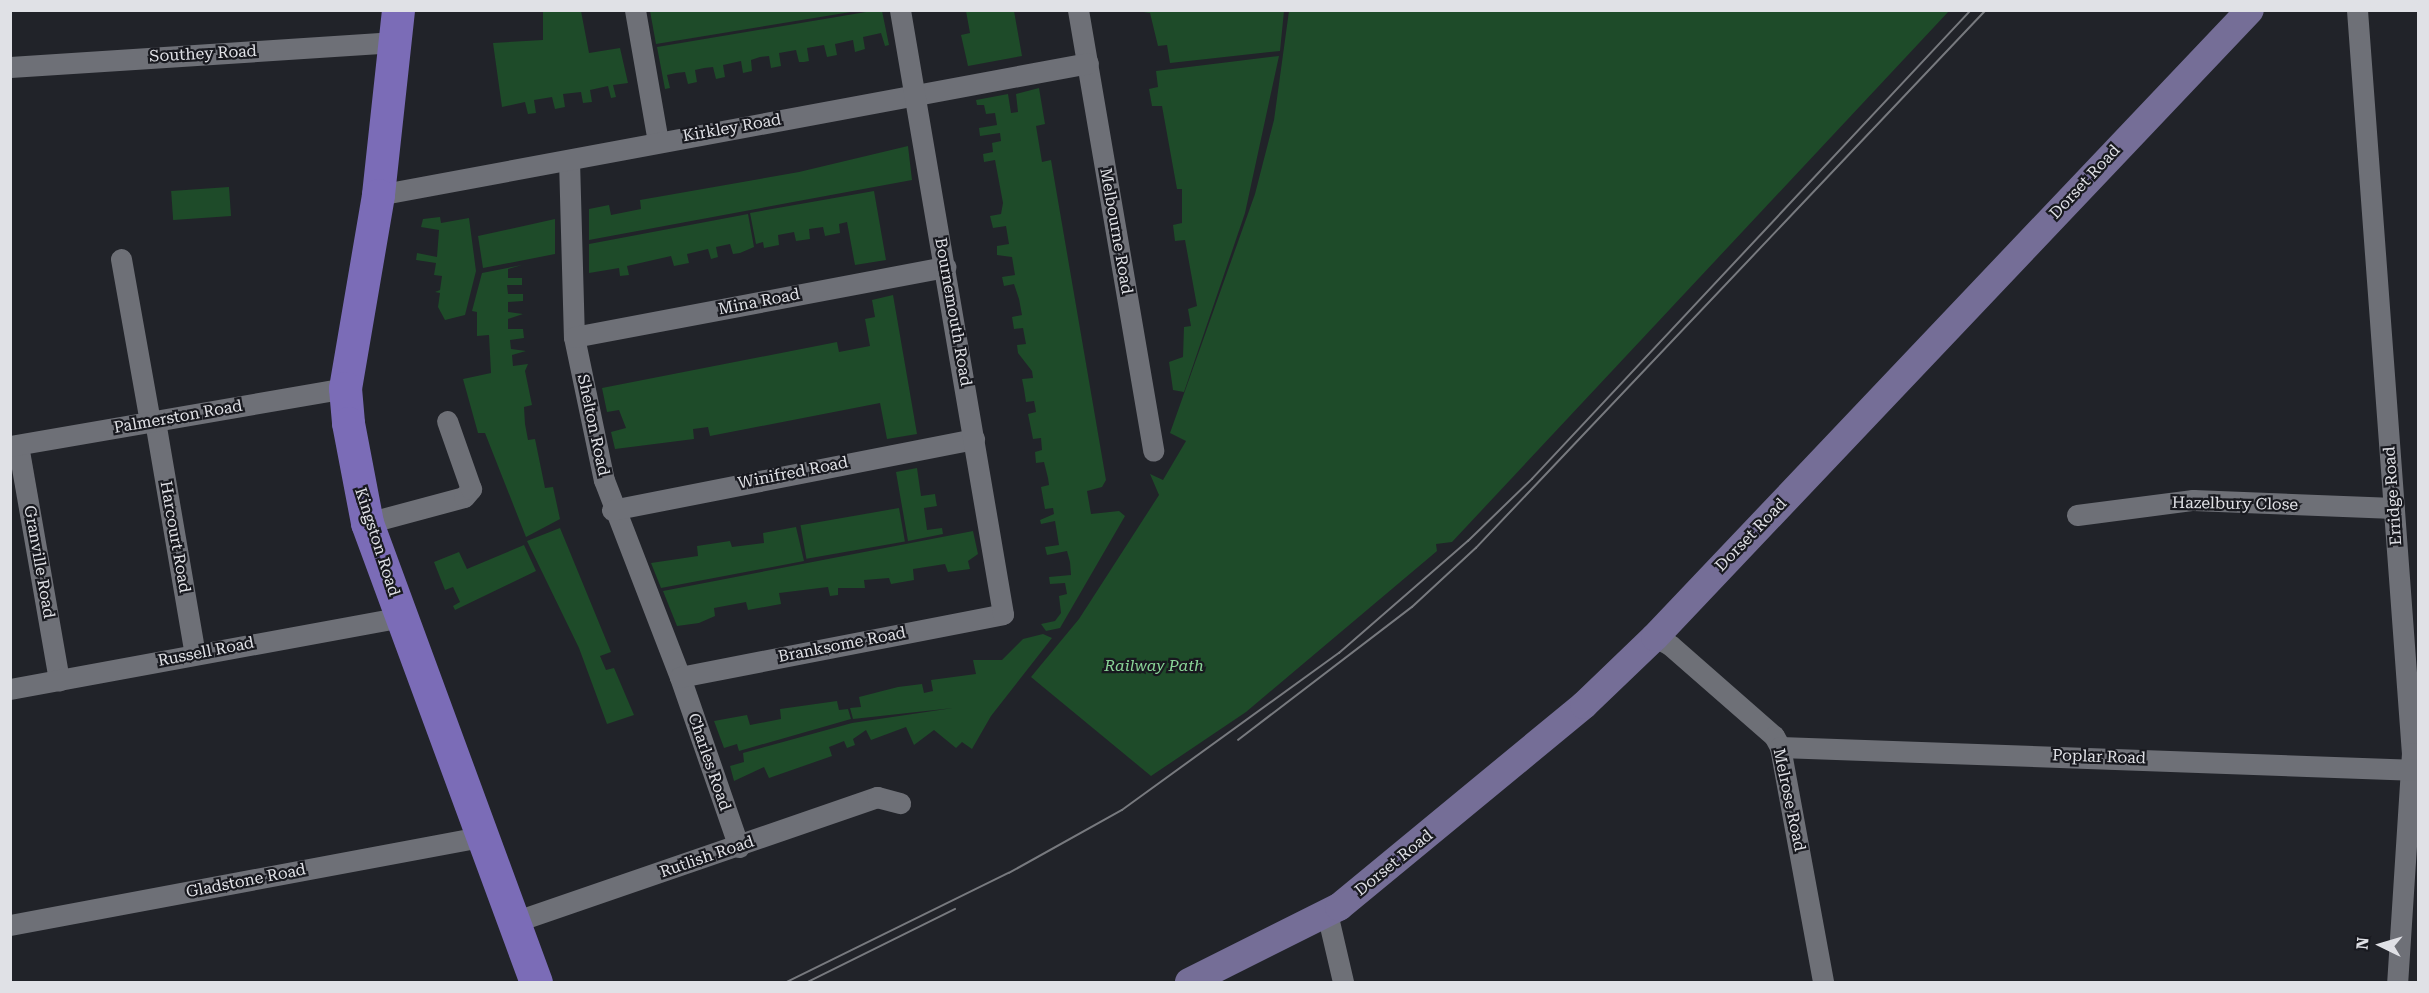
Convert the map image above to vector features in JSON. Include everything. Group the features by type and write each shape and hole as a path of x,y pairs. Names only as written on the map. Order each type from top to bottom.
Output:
{"main road":[{"name":"Dorset Road","path":"1189,982 1328,913 1533,750 1655,637 2250,10"},
{"name":"Kingston Road","path":"396,26 378,195 345,388 354,466 367,523 536,982"}],"street":[{"path":"634,10 658,142"},
{"name":"Bournemouth Road","path":"900,10 1003,614"},
{"name":"Melbourne Road","path":"1078,10 1153,451"},
{"name":"Erridge Road","path":"2357,10 2415,770 2397,982"},
{"name":"Southey Road","path":"10,67 396,26"},
{"name":"Kirkley Road","path":"378,195 1088,63"},
{"name":"Shelton Road","path":"569,160 573,337 612,510 680,676"},
{"name":"Harcourt Road","path":"122,259 195,654"},
{"name":"Mina Road","path":"573,337 945,267"},
{"name":"Palmerston Road","path":"14,445 345,388"},
{"path":"367,523 464,497 471,489 447,421"},
{"name":"Winifred Road","path":"612,510 974,439"},
{"name":"Granville Road","path":"14,445 59,680"},
{"name":"Hazelbury Close","path":"2077,515 2193,500 2394,508"},
{"name":"Branksome Road","path":"680,676 1003,614"},
{"name":"Russell Road","path":"10,690 402,616"},
{"name":"Melrose Road","path":"1655,637 1670,645 1774,736 1780,747 1823,982"},
{"name":"Charles Road","path":"680,676 739,847"},
{"name":"Poplar Road","path":"1780,747 2415,770"},
{"name":"Rutlish Road","path":"514,922 739,847 877,797 900,803"},
{"name":"Gladstone Road","path":"10,925 481,837"},
{"path":"1328,913 1343,982"}],"green space":[{"path":"650,10 857,11 656,44"},
{"path":"543,11 581,11 589,53 620,48 628,83 613,85 616,97 611,98 608,86 590,90 592,102 583,103 581,92 563,94 565,107 555,109 552,97 534,100 536,113 528,114 525,102 502,107 493,43 543,40"},
{"path":"882,11 889,45 885,46 881,33 863,37 865,49 855,52 853,40 835,44 837,55 827,57 824,45 807,48 809,61 804,62 799,62 796,50 779,53 781,66 771,68 769,56 751,60 752,71 743,73 741,61 723,65 725,77 716,79 713,67 695,70 697,82 688,84 685,72 676,73 667,75 670,88 665,89 657,47"},
{"path":"966,11 1014,11 1022,56 968,66 961,35 970,33"},
{"path":"1137,11 1284,11 1280,51 1170,63 1167,45 1158,46 1150,13"},
{"name":"Railway Path","path":"1289,11 1949,11 1452,542 1436,544 1437,551 1246,712 1151,776 1031,677 1079,619 1159,495 1150,474 1163,480 1186,441 1170,433 1255,194 1274,120"},
{"path":"1279,56 1245,213 1184,392 1173,390 1169,362 1183,357 1184,327 1191,326 1188,309 1197,306 1185,240 1175,241 1173,225 1182,223 1182,189 1177,189 1162,106 1152,106 1149,89 1158,87 1156,71"},
{"path":"1039,88 1045,124 1036,126 1042,162 1051,160 1106,480 1102,487 1087,491 1091,514 1119,511 1125,516 1060,628 1046,631 1041,624 1055,621 1061,613 1059,596 1067,594 1065,583 1050,584 1049,577 1071,575 1070,562 1067,551 1047,555 1045,547 1059,545 1055,521 1041,524 1040,520 1054,514 1053,508 1045,509 1041,487 1049,485 1048,478 1044,462 1036,463 1035,452 1042,450 1041,438 1033,439 1028,414 1036,412 1035,406 1034,401 1026,402 1022,379 1033,378 1032,371 1018,353 1017,345 1026,344 1023,328 1014,329 1012,317 1022,315 1019,299 1014,284 1004,286 1002,277 1015,275 1012,257 997,255 997,246 1009,244 1006,226 993,228 990,216 1001,214 1003,203 995,160 984,162 983,154 993,152 992,143 1001,141 1000,133 980,136 979,128 997,125 995,113 986,114 984,105 977,105 976,100 1008,94 1011,113 1018,112 1016,94"},
{"path":"908,146 912,180 589,240 589,209 609,205 611,215 641,209 640,200 799,172"},
{"path":"229,187 231,216 173,220 171,191"},
{"path":"874,191 886,260 855,265 847,222 839,224 840,233 825,236 823,227 809,229 810,239 796,241 794,232 778,235 779,245 764,248 763,242 756,244 750,213"},
{"path":"748,214 754,247 740,253 733,254 730,244 716,247 718,257 711,259 708,249 687,254 689,263 674,266 671,256 627,266 629,275 620,276 619,268 589,273 589,244"},
{"path":"440,217 441,223 469,218 476,271 465,315 445,320 438,307 440,293 435,292 440,290 442,276 434,275 436,263 416,260 417,253 437,257 439,230 421,227 423,219"},
{"path":"555,219 555,254 483,268 478,236"},
{"path":"522,265 508,269 508,278 522,278 522,285 507,285 508,294 523,294 523,301 508,302 508,312 523,314 508,319 508,329 523,329 524,338 510,340 511,349 526,351 512,355 513,366 528,364 525,371 532,405 524,407 528,440 535,439 545,488 553,487 560,519 526,537 485,433 478,433 463,379 491,373 489,335 477,336 477,312 472,311 482,273"},
{"path":"893,295 917,434 887,439 880,403 710,436 708,427 693,429 694,439 615,449 611,432 626,428 619,410 607,412 602,388 837,342 839,352 870,346 865,319 875,317 872,300"},
{"path":"917,468 921,496 935,494 937,506 924,508 927,530 942,528 943,534 908,541 896,472"},
{"path":"899,508 905,541 806,559 801,525"},
{"path":"796,527 804,561 661,588 651,563 698,556 697,546 730,541 732,547 764,543 763,533"},
{"path":"560,528 611,652 600,656 606,670 614,668 634,715 607,724 579,648 527,541"},
{"path":"973,531 978,554 968,561 970,569 948,572 945,564 913,569 914,580 891,584 889,578 864,580 865,588 838,588 838,595 830,596 828,587 779,593 781,604 748,610 746,602 714,608 715,616 699,623 677,626 663,591"},
{"path":"524,545 536,571 455,610 453,606 460,602 453,587 445,590 434,562 459,552 467,569"},
{"path":"1043,634 1052,638 991,716 972,749 962,742 956,748 934,730 914,745 906,727 871,740 866,730 853,739 855,745 847,748 844,741 829,747 832,756 769,778 764,767 734,781 730,766 744,762 743,753 852,723 953,708 853,719 850,708 861,707 859,697 898,687 922,684 924,693 933,691 931,680 976,674 973,660 1002,660 1023,639"},
{"path":"837,701 839,710 848,709 851,719 739,751 737,744 724,748 714,721 747,715 750,725 781,719 780,709"}],"tram line":[{"path":"787,982 1009,873 1122,810 1339,653 1468,541 1532,479 1971,10"},
{"path":"1238,740 1412,607 1476,548 1986,10"},
{"path":"808,982 955,909"}]}
